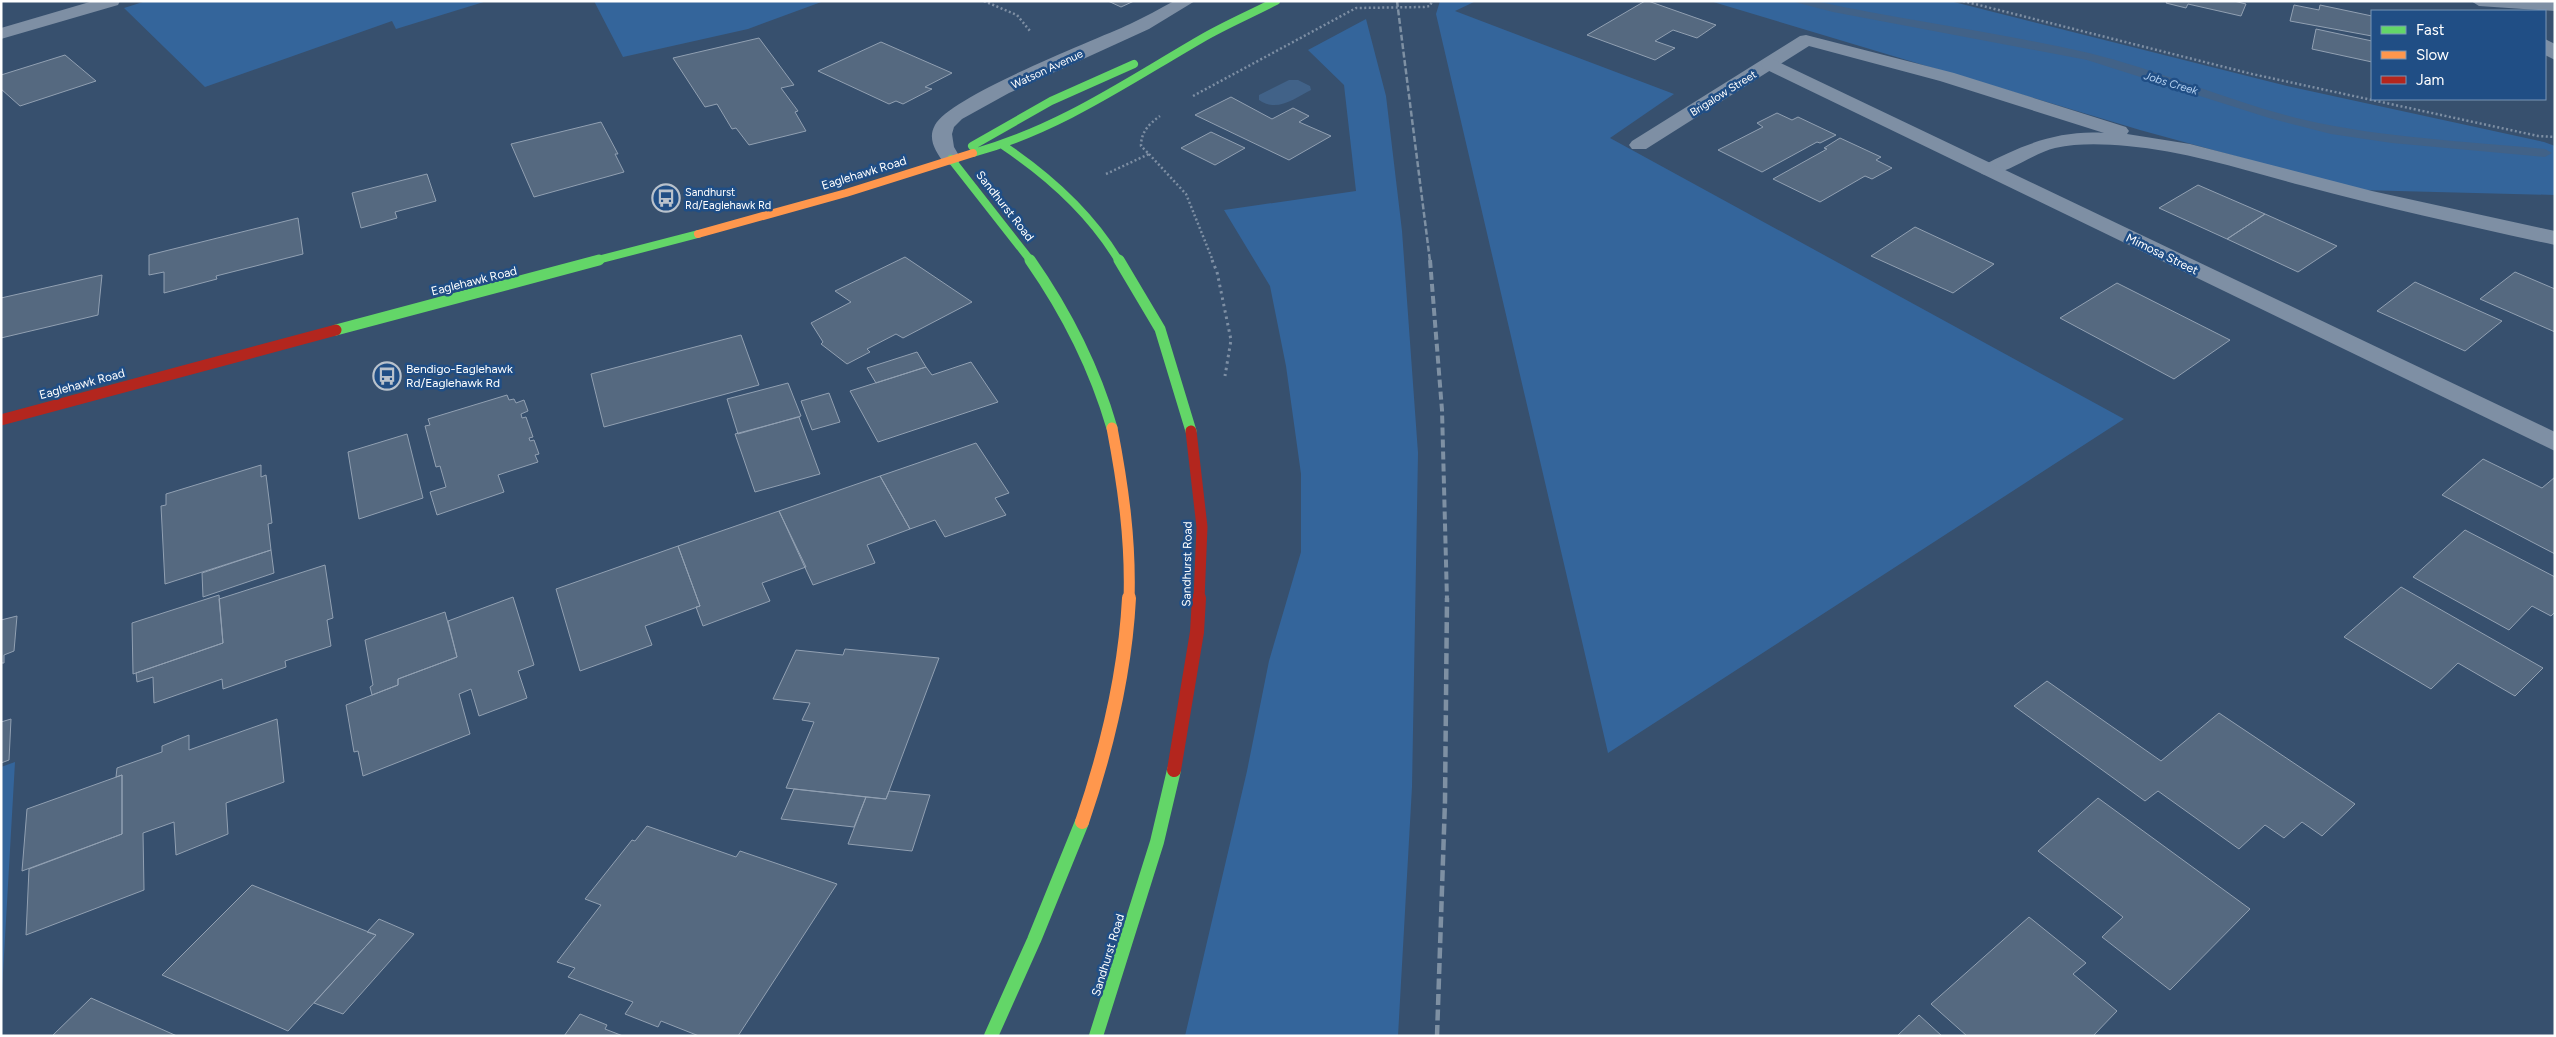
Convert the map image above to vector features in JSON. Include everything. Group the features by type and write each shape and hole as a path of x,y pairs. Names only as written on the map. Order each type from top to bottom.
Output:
{"main road":[{"name":"Eaglehawk Road","path":"1,420 288,342 640,251 1004,146 1081,112 1203,38 1276,1"},
{"name":"Eaglehawk Road","path":"951,160 1015,119 1054,99 1111,73 1203,38"},
{"name":"Sandhurst Road","path":"985,138 1004,146 1032,162 1064,190 1121,259 1141,291 1173,361 1192,432 1202,507 1202,588 1189,696 1152,854 1120,967 1096,1036"},
{"name":"Sandhurst Road","path":"951,160 1045,282 1068,316 1099,386 1112,428 1129,514 1130,613 1121,682 1102,764 1073,846 991,1036"}],"street":[{"path":"1,34 112,1"},
{"name":"Watson Avenue","path":"951,160 942,145 942,132 953,116 1139,27 1187,1"},
{"path":"2479,1 2509,5 2555,6"},
{"name":"Brigalow Street","path":"1639,145 1806,40 1947,77 2161,144"},
{"path":"2546,45 2555,55"},
{"name":"Mimosa Street","path":"1770,64 2555,443"},
{"path":"1989,170 2034,147 2065,140 2103,139 2161,144 2381,200 2555,238"}],"path":[{"path":"984,1 1014,13 1025,21 1030,29 1035,56 1046,70"},
{"path":"1193,96 1356,8 1430,6 1432,1"},
{"path":"1963,1 2252,74 2371,100"},
{"path":"2372,100 2528,134 2555,137"},
{"path":"1165,112 1143,132 1141,146 1186,194"},
{"path":"1104,174 1149,154"}],"shaded area":[{"path":"146,1 487,1 396,29 392,21 205,87 124,8"},
{"path":"594,1 824,1 748,29 623,57"},
{"path":"1440,1 1476,1 1455,11 1674,94 1610,138 2124,419 1608,753 1436,14"},
{"path":"1710,1 1950,1 2287,86 2544,142 2555,146 2555,195 2359,190 2140,130"},
{"path":"1366,19 1386,96 1402,231 1418,453 1412,787 1398,1036 1185,1036 1247,771 1269,661 1301,552 1301,474 1286,366 1270,286 1224,210 1356,191 1344,85 1308,50"},
{"path":"1289,80 1298,80 1310,86 1311,90 1279,105 1266,104 1259,100 1259,95"},
{"path":"15,762 1,1008 1,767"}],"building":[{"path":"1108,1 1134,1 1121,7"},
{"path":"1645,1 1716,25 1697,38 1673,30 1655,41 1675,48 1655,60 1587,35"},
{"path":"2167,1 2234,1 2246,4 2241,16 2188,4 2186,8 2166,3"},
{"path":"2294,5 2319,10 2320,5 2371,16 2371,36 2290,21"},
{"path":"2316,29 2371,41 2371,62 2312,49"},
{"path":"759,38 794,85 781,88 798,111 795,112 806,131 749,145 736,128 732,129 717,104 705,107 673,58"},
{"path":"881,42 952,73 925,87 932,89 903,104 896,101 889,104 818,71"},
{"path":"65,55 96,81 20,106 1,89 1,75"},
{"path":"1231,97 1272,119 1293,108 1309,116 1299,122 1331,136 1289,160 1195,115"},
{"path":"1777,113 1792,120 1798,117 1836,135 1820,143 1817,142 1762,172 1718,150 1763,127 1757,123"},
{"path":"601,122 618,154 615,154 624,172 534,197 511,144"},
{"path":"1211,132 1245,148 1215,165 1181,148"},
{"path":"1840,138 1881,157 1876,160 1892,168 1872,179 1865,176 1820,202 1773,179 1827,149 1824,148"},
{"path":"427,174 436,201 395,212 397,218 361,228 352,193"},
{"path":"2198,185 2265,214 2227,239 2159,208"},
{"path":"2265,214 2337,246 2298,272 2227,239"},
{"path":"298,218 303,254 216,276 217,279 164,293 164,272 149,275 149,255"},
{"path":"1915,227 1994,264 1953,293 1871,256"},
{"path":"905,257 972,302 903,338 896,334 867,349 870,352 847,364 821,344 823,342 811,323 851,302 835,291"},
{"path":"2515,272 2555,289 2555,332 2480,299"},
{"path":"102,275 98,315 1,338 1,298"},
{"path":"2415,282 2502,321 2465,351 2377,311"},
{"path":"2117,283 2230,340 2174,379 2060,318"},
{"path":"741,335 759,385 604,427 591,374"},
{"path":"917,352 926,367 876,383 867,368"},
{"path":"971,362 998,402 878,442 850,391 926,367 932,375"},
{"path":"788,383 801,416 738,434 727,399"},
{"path":"829,393 840,422 812,430 801,401"},
{"path":"507,395 509,400 514,399 516,403 524,400 528,411 521,414 522,418 526,417 533,437 529,438 530,441 534,440 539,454 535,455 538,462 498,475 504,492 437,515 430,492 446,487 440,466 436,467 425,426 430,425 428,419"},
{"path":"799,417 820,474 755,492 735,434"},
{"path":"407,434 423,498 359,519 348,452"},
{"path":"976,443 1009,493 995,498 1006,515 945,537 935,520 910,529 880,476"},
{"path":"2483,459 2542,488 2555,477 2555,554 2442,495"},
{"path":"261,465 261,477 266,475 272,523 268,524 271,550 165,584 161,506 166,505 166,494"},
{"path":"880,476 910,529 867,545 875,563 813,585 779,511"},
{"path":"779,511 806,567 762,583 770,601 703,626 696,607 700,606 678,546"},
{"path":"2465,530 2555,577 2555,612 2551,616 2532,606 2509,630 2413,577"},
{"path":"678,546 700,606 645,626 652,645 580,671 556,589"},
{"path":"271,550 274,573 203,597 202,573"},
{"path":"325,565 333,618 327,620 331,646 285,661 286,667 223,689 222,679 154,703 153,677 137,682 136,673 223,643 219,599"},
{"path":"2401,587 2543,668 2515,696 2458,663 2431,689 2344,637"},
{"path":"219,595 223,643 133,674 132,623"},
{"path":"513,597 534,665 518,671 527,698 479,716 471,689 459,694 470,734 363,776 358,751 354,752 346,705 398,685 398,679 457,657 448,621"},
{"path":"445,612 457,657 398,679 398,685 372,695 370,687 373,685 365,640"},
{"path":"17,616 14,651 4,655 4,663 1,663 1,620"},
{"path":"845,649 939,658 886,799 786,788 814,722 802,720 810,703 773,699 796,650 843,655"},
{"path":"2047,681 2161,761 2219,713 2355,804 2322,836 2302,822 2284,838 2265,825 2239,849 2158,791 2145,801 2014,706"},
{"path":"11,719 9,760 1,763 1,722"},
{"path":"277,719 284,782 226,803 228,834 176,855 174,822 143,833 144,890 26,935 29,869 122,834 122,775 116,777 117,768 162,752 162,746 189,735 189,750"},
{"path":"122,775 122,834 22,871 27,809"},
{"path":"794,789 866,797 854,827 781,819"},
{"path":"889,791 930,795 912,851 848,844 866,797 886,799"},
{"path":"2098,798 2250,909 2170,990 2102,937 2123,917 2038,851"},
{"path":"647,826 736,857 740,851 837,884 738,1036 699,1036 661,1021 658,1027 625,1014 633,1002 568,977 575,968 557,962 601,905 585,899 632,840 635,841"},
{"path":"252,885 376,935 288,1031 162,975"},
{"path":"2029,917 2086,963 2073,974 2117,1011 2093,1036 1967,1036 1931,1004"},
{"path":"379,919 414,934 343,1014 314,1003 376,935 367,932"},
{"path":"91,998 177,1036 52,1036"},
{"path":"580,1014 607,1025 605,1029 623,1036 564,1036"},
{"path":"1919,1015 1942,1036 1897,1036"}],"waterway":[{"name":"Jobs Creek","path":"1797,1 2088,57 2142,72 2247,107 2331,130 2392,139 2545,153"}],"railway":[{"path":"1397,1 1430,261"},
{"path":"1430,260 1442,410 1447,599"},
{"path":"1437,1036 1445,801 1447,599"}],"traffic: fast":[{"path":"973,153 1004,144 1063,120 1119,89 1210,34 1276,1"},
{"path":"972,146 1051,101 1134,64"},
{"path":"1004,146 1034,166 1060,188 1107,241 1160,329 1191,431"},
{"path":"951,159 1024,253 1047,285 1067,318 1086,353 1101,389 1112,428"},
{"path":"336,330 698,234"},
{"path":"1096,1036 1157,842 1174,770"},
{"path":"991,1036 1034,940 1082,822"}],"traffic: slow":[{"path":"698,234 846,193 973,153"},
{"path":"1082,822 1099,773 1112,725 1127,627 1128,529 1122,479 1112,428"}],"traffic: jam":[{"path":"1,420 336,330"},
{"path":"1174,770 1181,738 1197,632 1202,527 1191,431"}],"place":[{"name":"Sandhurst Rd/Eaglehawk Rd","path":"666,198"},
{"name":"Bendigo-Eaglehawk Rd/Eaglehawk Rd","path":"387,376"}]}
